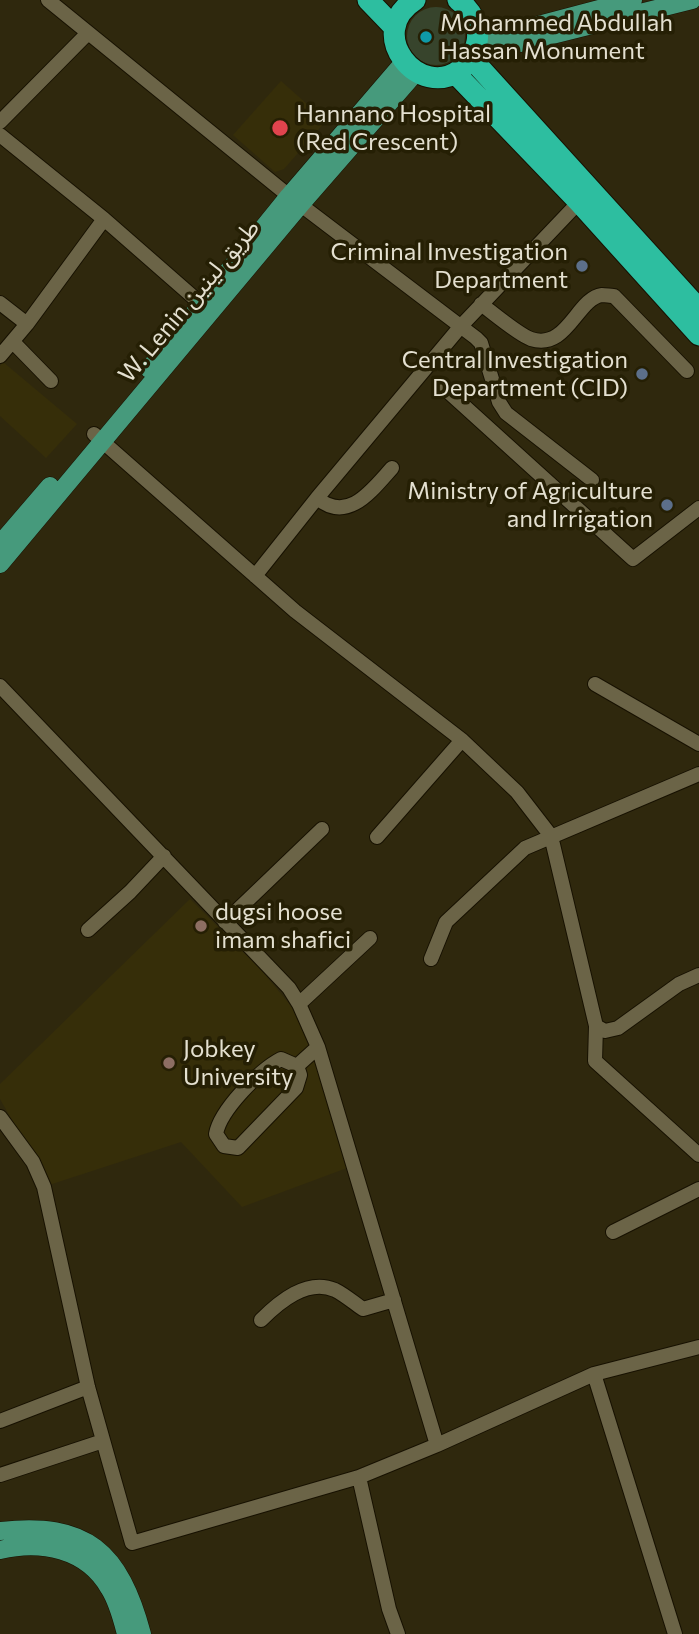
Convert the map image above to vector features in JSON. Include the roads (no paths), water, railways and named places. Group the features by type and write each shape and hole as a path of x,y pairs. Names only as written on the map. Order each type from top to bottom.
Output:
{"highway":[{"path":"368,0 392,25 394,38 410,67 431,77 455,73 475,45"},
{"path":"392,25 402,10 415,0"},
{"path":"459,0 471,13 475,45 699,309"},
{"path":"455,73 579,202 699,335"}],"main road":[{"path":"376,0 392,25"},
{"path":"475,45 504,33 599,5 633,0"},
{"path":"475,45 520,43 692,0"},
{"path":"0,564 9,540 99,438 295,200 410,67"},
{"path":"3,1527 62,1532 85,1541 102,1552 126,1586 142,1634"},
{"path":"0,1550 29,1545 46,1546 61,1549 87,1563 109,1588 126,1634"}],"street":[{"path":"48,0 295,200 481,343 499,402 506,412 592,480"},
{"path":"0,122 88,33"},
{"path":"0,135 104,219 207,309"},
{"path":"255,576 461,326 579,202"},
{"path":"0,356 27,324 104,219"},
{"path":"481,304 531,339 547,340 565,330 589,303 600,295 614,296 687,371"},
{"path":"0,303 27,324"},
{"path":"13,342 51,381"},
{"path":"442,386 633,559 699,508"},
{"path":"99,438 295,611 462,740 517,792 551,836 596,1026 595,1061 699,1155"},
{"path":"317,498 326,506 348,506 366,497 392,468"},
{"path":"595,684 699,744"},
{"path":"0,686 289,988 299,1004 318,1047 437,1445"},
{"path":"377,837 462,740"},
{"path":"431,958 446,922 525,848 699,774"},
{"path":"225,922 322,829"},
{"path":"88,930 164,856"},
{"path":"299,1004 370,938"},
{"path":"596,1026 605,1031 618,1028 679,984 693,978 699,992"},
{"path":"297,1066 318,1047"},
{"path":"282,1059 297,1066 300,1075 296,1088 238,1148 224,1146 216,1134 217,1123 226,1111 271,1064 282,1059"},
{"path":"0,1117 33,1162 44,1187 88,1387 132,1543 359,1477 594,1374 699,1348"},
{"path":"613,1232 699,1189"},
{"path":"261,1320 280,1301 311,1288 327,1287 337,1291 363,1309 394,1300"},
{"path":"594,1374 675,1634"},
{"path":"0,1421 88,1387"},
{"path":"0,1475 103,1441"},
{"path":"359,1477 389,1609 398,1634"}],"place":[{"name":"Mohammed Abdullah Hassan Monument","path":"426,37"},
{"name":"Hannano Hospital (Red Crescent)","path":"280,128"},
{"name":"Criminal Investigation Department","path":"582,266"},
{"name":"Central Investigation Department (CID)","path":"642,374"},
{"name":"Ministry of Agriculture and Irrigation","path":"667,505"},
{"name":"dugsi hoose imam shafici","path":"201,926"},
{"name":"Jobkey University","path":"169,1063"}]}
